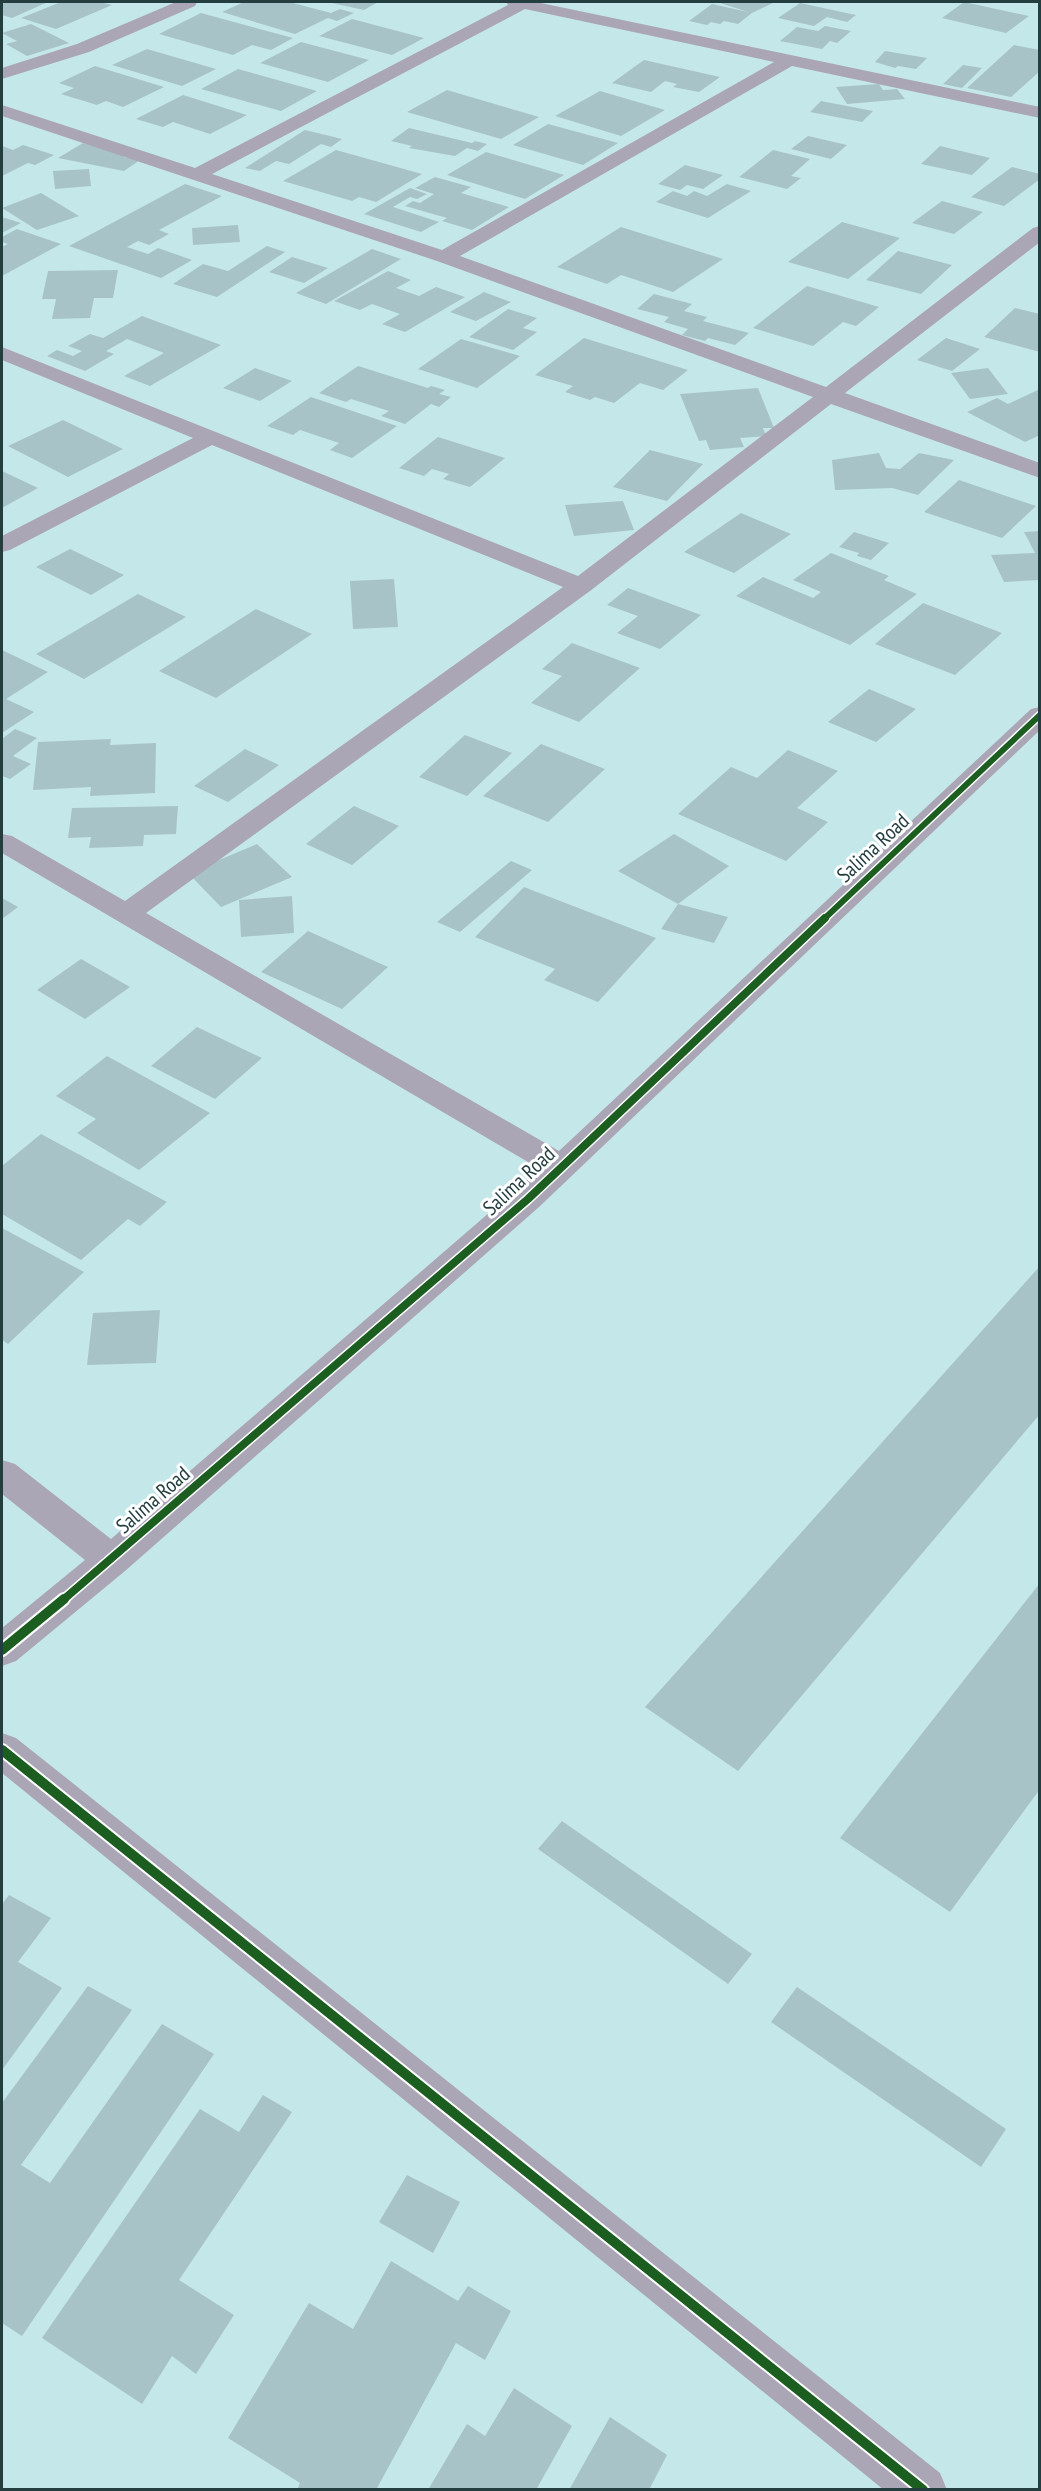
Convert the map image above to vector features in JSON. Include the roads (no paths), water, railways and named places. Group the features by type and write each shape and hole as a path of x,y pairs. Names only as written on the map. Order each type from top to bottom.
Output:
{"street":[{"path":"2,74 83,48 189,2"},
{"path":"197,174 519,3 1040,113"},
{"path":"444,257 790,60"},
{"path":"2,110 444,257 1040,471"},
{"path":"127,913 581,586 1040,232"},
{"path":"2,353 581,586"},
{"path":"2,545 211,437"},
{"name":"Salima Road","path":"2,1650 112,1560 519,1206 1040,715"},
{"path":"2,842 561,1167"},
{"path":"2,1474 112,1560"},
{"path":"2,1750 923,2490"}]}
